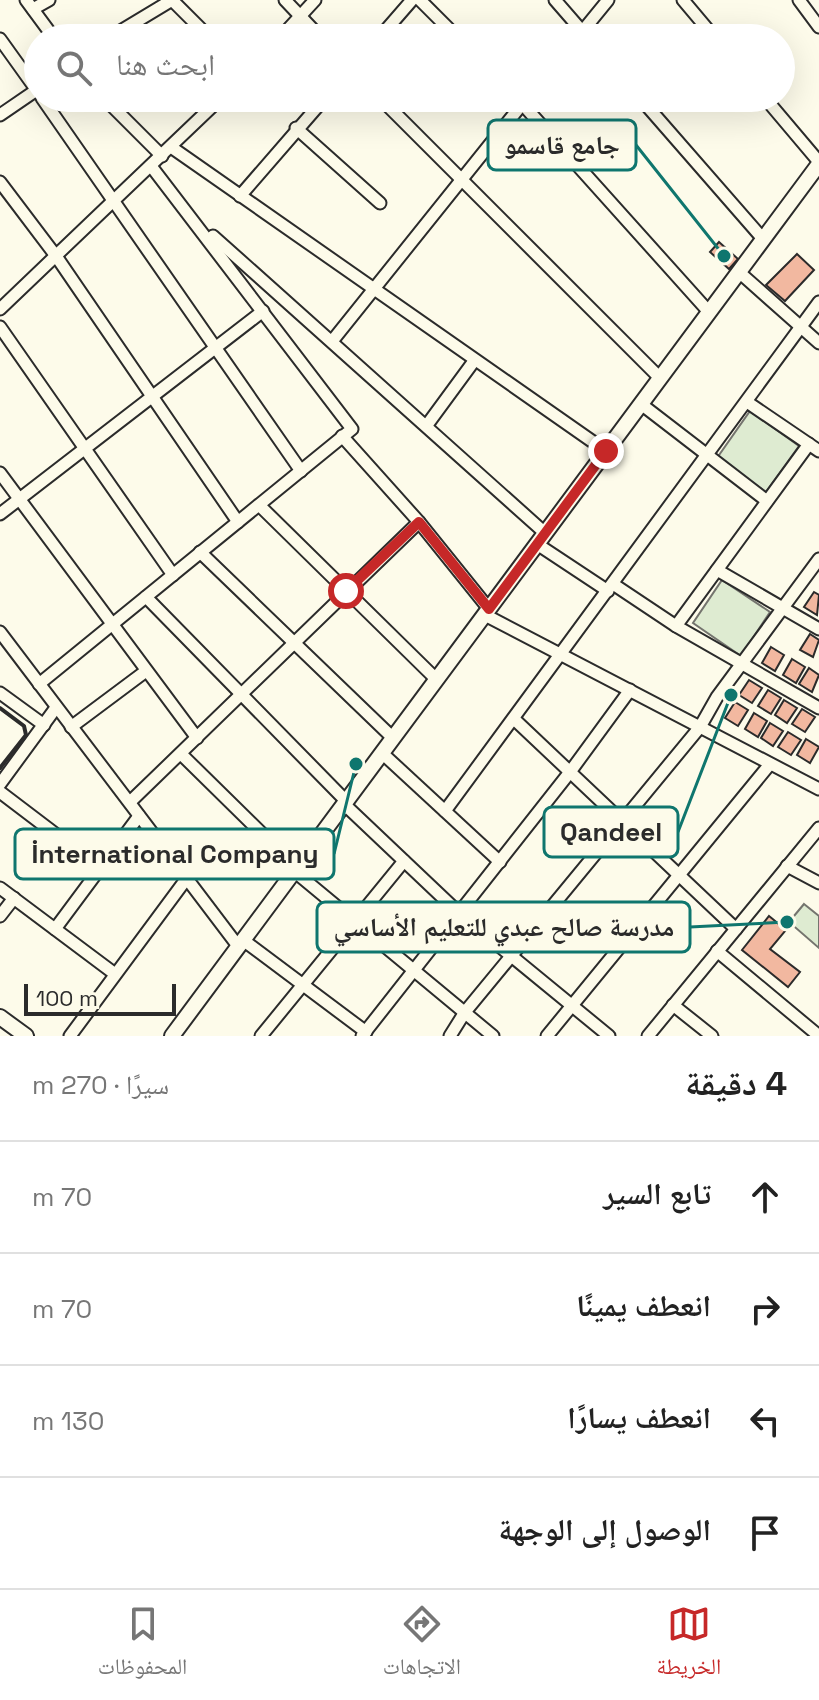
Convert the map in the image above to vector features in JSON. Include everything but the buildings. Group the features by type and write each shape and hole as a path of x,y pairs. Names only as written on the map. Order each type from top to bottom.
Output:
{"main road":[{"path":"172,1036 819,163"},
{"path":"0,1017 26,1036"}],"street":[{"path":"44,24 29,4 49,0"},
{"path":"132,24 172,0 196,24"},
{"path":"285,0 308,24"},
{"path":"294,24 315,0"},
{"path":"391,24 412,0"},
{"path":"420,0 444,24"},
{"path":"555,0 574,24"},
{"path":"591,24 608,0"},
{"path":"683,0 703,24"},
{"path":"799,0 819,27"},
{"path":"0,39 24,72"},
{"path":"0,115 24,101"},
{"path":"53,112 301,471"},
{"path":"120,112 166,152 240,196 606,451"},
{"path":"0,309 207,112"},
{"path":"240,196 311,112"},
{"path":"394,112 660,378"},
{"path":"333,340 513,112"},
{"path":"533,112 709,312"},
{"path":"652,112 763,239"},
{"path":"777,112 819,163"},
{"path":"296,128 380,203"},
{"path":"39,684 352,429 197,222 151,166"},
{"path":"0,182 56,256 238,522"},
{"path":"197,222 427,425 541,538 610,587 819,708"},
{"path":"739,272 819,343"},
{"path":"445,811 563,655 819,302"},
{"path":"0,514 263,311"},
{"path":"0,327 173,575"},
{"path":"427,425 474,361"},
{"path":"676,626 767,501 814,447 747,402"},
{"path":"641,404 767,501"},
{"path":"342,436 419,522 487,612 819,789"},
{"path":"0,473 197,738"},
{"path":"259,505 436,679"},
{"path":"130,802 419,522"},
{"path":"200,552 292,644 393,738"},
{"path":"450,1036 465,1012 700,727 740,665 819,559"},
{"path":"717,570 819,629"},
{"path":"146,597 404,861 459,913 609,1036"},
{"path":"0,632 55,709 240,943 303,985 364,1034 570,772 630,690"},
{"path":"71,727 146,671"},
{"path":"0,693 44,725"},
{"path":"0,784 55,709"},
{"path":"514,719 736,929"},
{"path":"382,753 500,862"},
{"path":"181,754 295,870 493,1036"},
{"path":"547,1036 770,764"},
{"path":"0,792 100,868"},
{"path":"55,929 139,816"},
{"path":"648,1036 819,828"},
{"path":"261,1036 404,861"},
{"path":"787,866 819,883"},
{"path":"70,1036 187,878"},
{"path":"0,888 115,974"},
{"path":"0,916 14,898"},
{"path":"717,951 819,1036"},
{"path":"673,1005 712,1036"}],"green space":[{"path":"750,411 799,446 766,492 717,458"},
{"path":"722,580 770,612 741,656 693,623"},
{"path":"804,904 819,916 819,948 789,922"}],"wall":[{"path":"0,708 24,726 26,735 0,768"}],"place":[{"name":"جامع قاسمو","path":"724,256"},
{"name":"Qandeel","path":"731,695"},
{"name":"İnternational Company","path":"356,764"},
{"name":"مدرسة صالح عبدي للتعليم الأساسي","path":"787,922"}],"route":[{"path":"346,591 419,522 489,609 606,451"}]}
